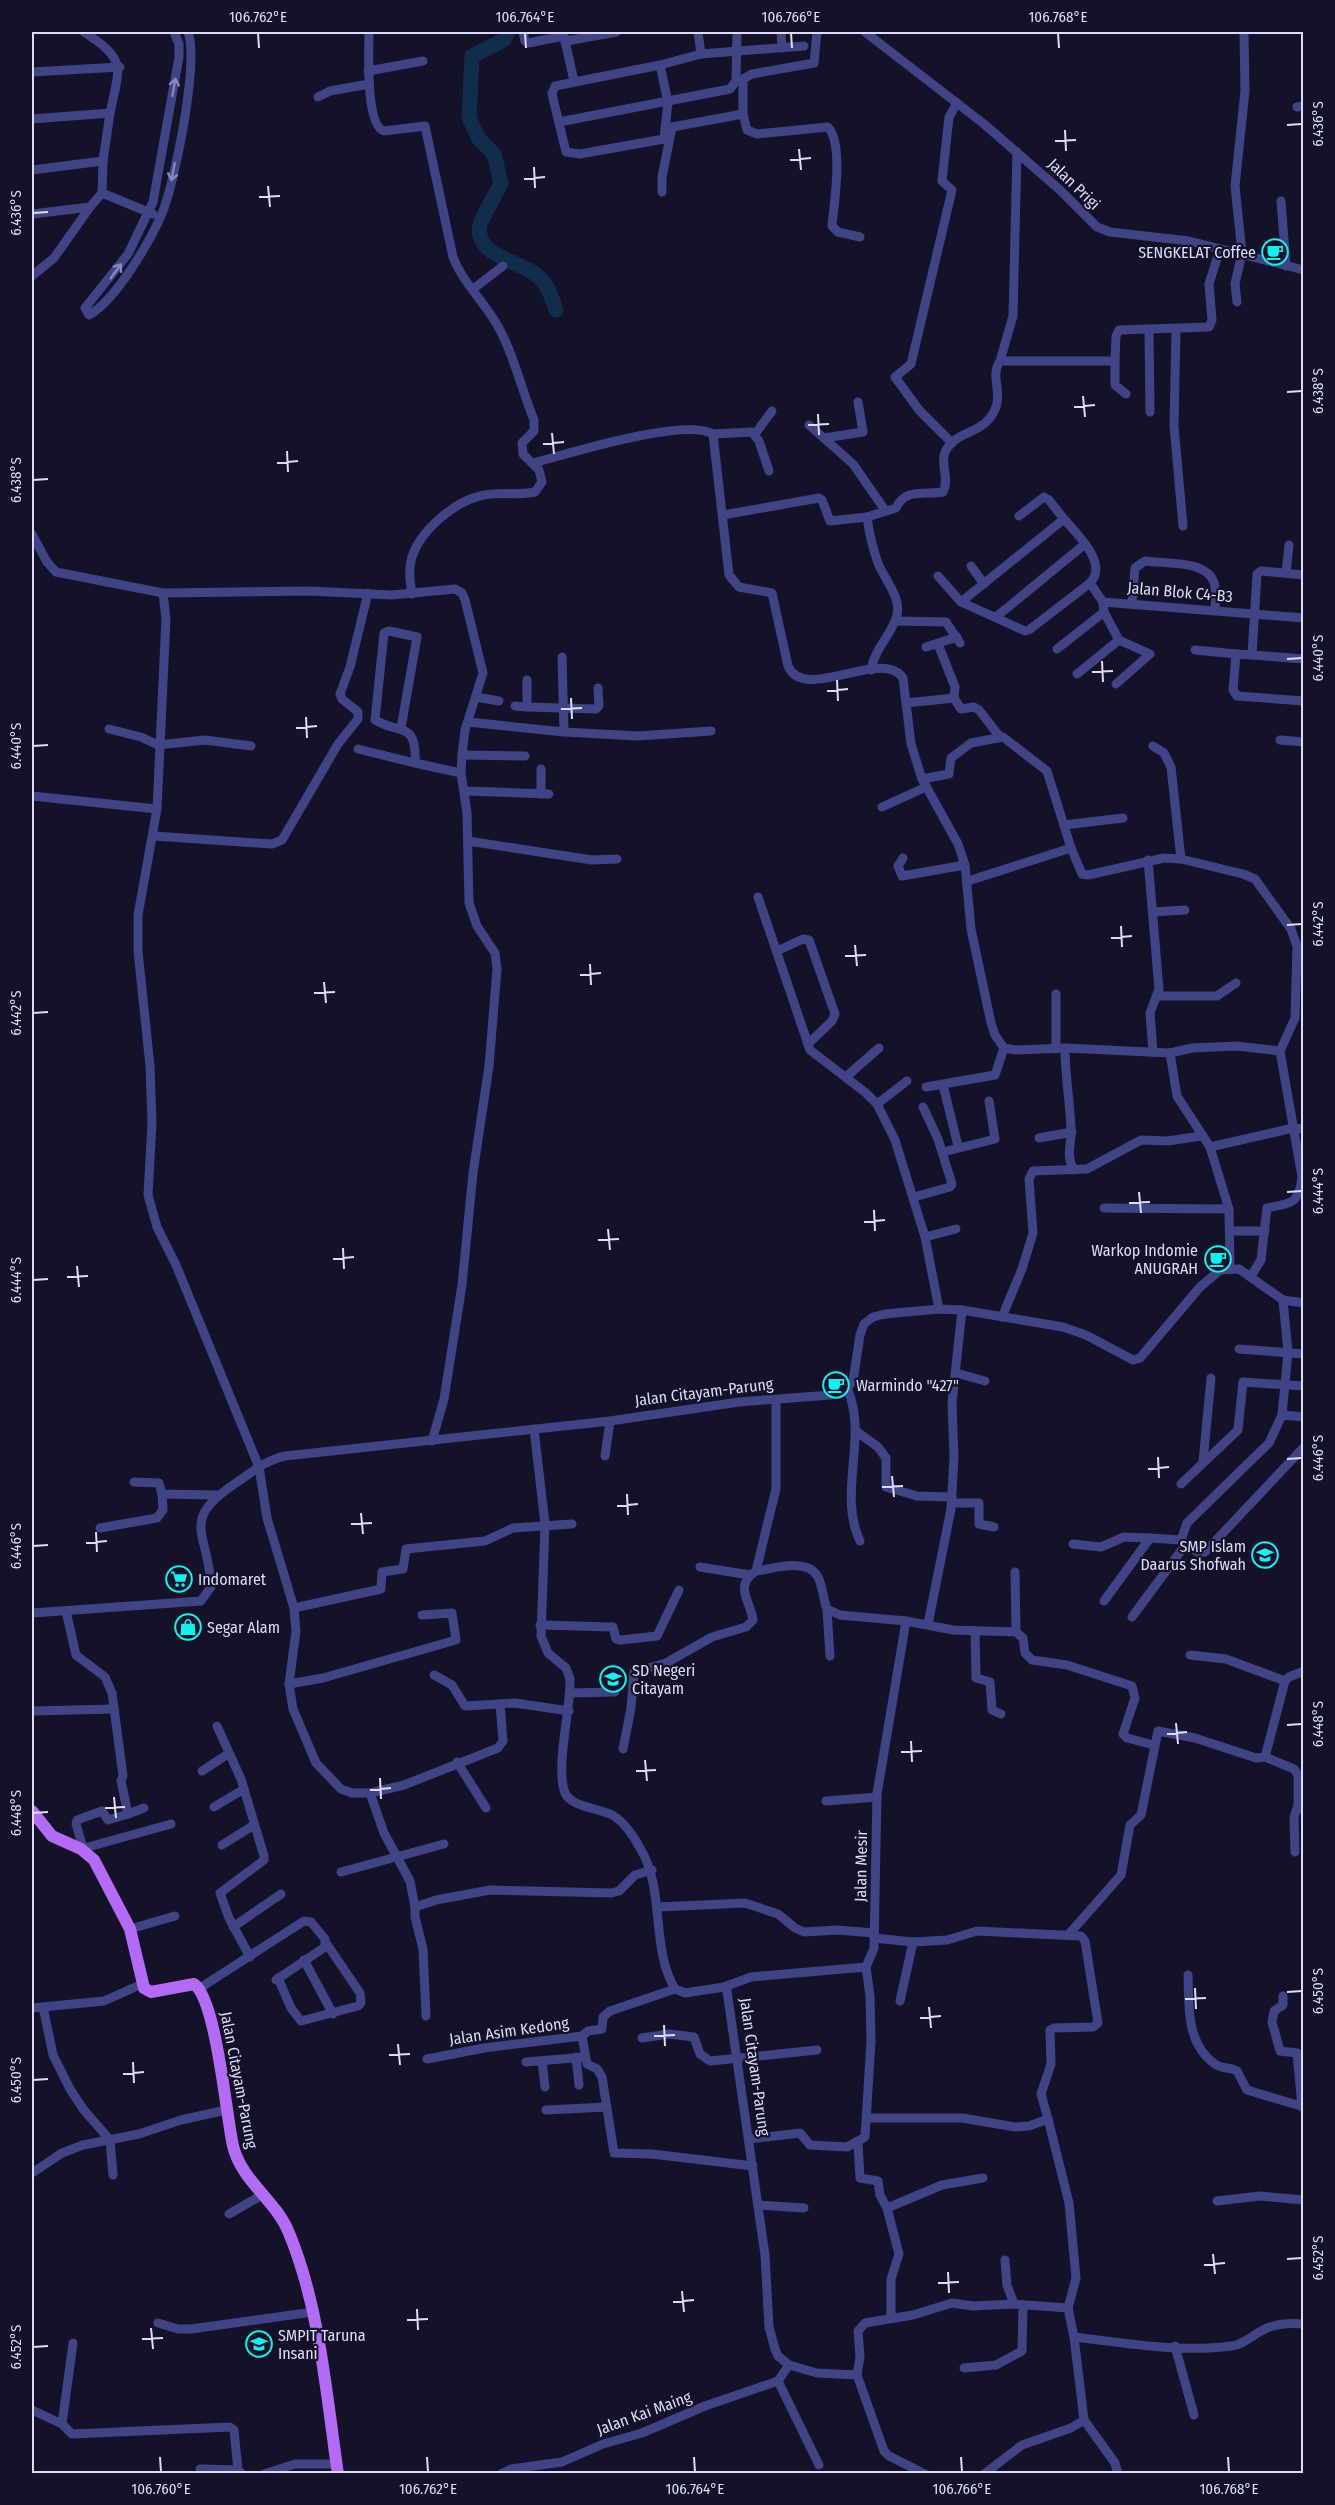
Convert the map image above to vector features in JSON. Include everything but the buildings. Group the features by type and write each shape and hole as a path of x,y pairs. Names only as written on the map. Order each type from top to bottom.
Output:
{"main road":[{"path":"32,1811 52,1836 82,1849 94,1860 130,1929 142,1984 151,1992 192,1984 200,1989"},
{"name":"Jalan Citayam-Parung","path":"200,1989 215,2033 225,2110 239,2163 279,2214 289,2233 313,2312 337,2469"}],"street":[{"path":"32,276 54,258 102,193 103,161 120,67 113,55 84,32"},
{"path":"174,32 179,44 179,57 158,183 150,212 128,254 85,308 89,315 119,284 136,262 160,218 170,187 184,114 192,57 188,32"},
{"path":"369,32 368,71 374,120 379,130 425,126 453,257 460,272 503,334 534,420 534,431 522,443 522,449 526,458 533,463 542,482 535,492 480,496 463,502 428,532 412,557 409,578 411,594"},
{"path":"523,32 525,41 528,43 564,36 617,32"},
{"path":"698,32 701,54"},
{"path":"559,122 734,87 738,51 737,32"},
{"path":"781,32 782,48"},
{"path":"817,32 814,63 752,75 743,79 743,114 747,130 758,134 815,126 828,127 833,136 837,177 832,226 838,232 860,237"},
{"name":"Jalan Prigi","path":"865,32 1017,152 1097,227 1110,232 1189,241 1304,270"},
{"path":"1237,302 1235,284 1242,253 1235,186 1245,91 1244,32"},
{"path":"564,36 574,81"},
{"path":"660,65 668,102 665,138 570,154 563,149 552,88 574,81 660,65 701,54 804,46"},
{"path":"368,71 423,62"},
{"path":"32,72 120,67"},
{"path":"318,97 330,91 369,84"},
{"path":"952,442 919,410 895,377 911,364 952,190 942,181 949,117 957,103"},
{"path":"32,119 110,113"},
{"path":"662,192 662,177 672,127 743,114"},
{"path":"723,515 819,498 822,500 830,521 867,518 896,508 900,498 906,495 943,492 946,485 943,457 952,442 981,428 992,414 997,402 996,372 1013,316 1017,152"},
{"path":"32,170 103,161"},
{"path":"102,193 160,218"},
{"path":"1281,201 1287,266"},
{"path":"32,214 90,207"},
{"path":"1126,394 1115,385 1116,332 1204,329 1212,325 1209,284 1220,249"},
{"path":"473,289 503,266"},
{"path":"1176,329 1174,426 1183,526"},
{"path":"1149,330 1150,412"},
{"path":"1000,362 1115,361"},
{"path":"824,438 863,432 858,402"},
{"path":"754,434 772,411"},
{"path":"809,425 853,464 885,510"},
{"path":"533,463 630,438 699,429 713,434 744,431 754,434"},
{"path":"713,434 731,580 744,589 766,590 772,593 788,666 793,675 804,680 871,670 894,670 903,678 911,744 924,783 958,844 965,865 971,929 991,1023 995,1035 1004,1048 1170,1053 1191,1048 1233,1046 1280,1051"},
{"path":"754,434 769,471"},
{"path":"938,576 961,602 1029,630 1090,584 1095,578 1095,559 1049,500 1044,497 1019,516"},
{"path":"867,518 878,562 888,579 896,606 895,621 876,651 871,670"},
{"path":"961,602 1065,519"},
{"path":"32,534 47,562 56,572 163,593 411,594 455,589 462,593 483,673 468,722 462,755 461,773 465,791 468,841 469,903 477,926 495,953 497,969 488,1077 473,1173 462,1285 444,1399 432,1441"},
{"path":"996,617 1084,544"},
{"path":"1286,573 1289,545"},
{"path":"1132,603 1135,568 1144,561 1198,567 1214,582 1215,609"},
{"path":"971,566 984,584"},
{"path":"1252,655 1258,572 1304,575"},
{"path":"1090,584 1103,602 1104,612 1119,640 1150,656 1116,684"},
{"path":"163,593 166,619 158,745 157,808 154,836 142,885 138,928 152,1124 148,1195 157,1227 176,1265 259,1467 267,1518 294,1608 296,1631 289,1684 293,1709 312,1757 321,1770 341,1789 352,1793 370,1793 404,1785 502,1744 500,1704"},
{"path":"154,836 272,844 282,840 338,744 358,719 358,712 342,699 340,694 350,667 368,593"},
{"name":"Jalan Blok C4-B3","path":"1103,602 1215,609 1304,618"},
{"path":"1057,649 1104,612"},
{"path":"895,621 946,622 958,640 926,648"},
{"path":"401,728 417,638 389,631 384,633 374,717 377,722 401,728 410,734 415,742 415,763"},
{"path":"1077,674 1119,640"},
{"path":"938,644 955,687 954,698 961,709 972,707 979,710 1000,737 1011,741 1051,775 1071,848 1082,874 1148,860 1181,859 1243,874 1255,879 1291,929 1297,946 1293,1026 1280,1051 1298,1129 1303,1177 1300,1194 1296,1200 1267,1208 1261,1260 1251,1276"},
{"path":"1195,650 1304,659"},
{"path":"1236,654 1233,690 1236,696 1304,701"},
{"path":"562,657 564,732"},
{"path":"527,680 527,707"},
{"path":"515,706 564,710 598,709 598,688"},
{"path":"476,697 499,702"},
{"path":"906,703 954,698"},
{"path":"468,722 564,732 638,736 711,731"},
{"path":"109,729 141,737 158,745 205,740 251,746"},
{"path":"882,807 924,783 949,774 951,758 967,745 1000,737"},
{"path":"1280,740 1304,742"},
{"path":"1154,746 1164,753 1170,767 1181,859"},
{"path":"358,749 461,773"},
{"path":"462,755 525,756"},
{"path":"465,791 545,794 541,769"},
{"path":"32,796 157,808"},
{"path":"1064,825 1123,818"},
{"path":"468,841 592,860 617,859"},
{"path":"968,881 1071,848"},
{"path":"903,858 898,866 902,876 965,865"},
{"path":"1148,860 1154,912 1157,996 1150,1013 1153,1053"},
{"path":"758,897 810,1050 818,1058 847,1076 877,1104 895,1140 925,1238 939,1309"},
{"path":"1154,912 1185,910"},
{"path":"777,951 807,939 828,994 835,1017 808,1044"},
{"path":"1157,996 1217,996 1236,983"},
{"path":"1056,994 1072,1132 1068,1152 1074,1170"},
{"path":"1293,1026 1304,1027"},
{"path":"847,1076 879,1048"},
{"path":"926,1087 995,1075 1004,1048"},
{"path":"1170,1053 1177,1096 1210,1147 1229,1209 1230,1268"},
{"path":"877,1104 907,1081"},
{"path":"943,1085 958,1146"},
{"path":"943,1152 958,1146 994,1139 989,1101"},
{"path":"914,1197 951,1185 943,1152 923,1107"},
{"path":"1210,1147 1298,1129"},
{"path":"1039,1138 1072,1132"},
{"path":"1002,1317 1022,1269 1033,1233 1030,1175 1037,1170 1087,1169 1141,1140 1168,1141 1201,1136"},
{"path":"1104,1208 1229,1209"},
{"path":"925,1238 956,1229"},
{"path":"1230,1231 1265,1230"},
{"path":"860,1541 853,1524 852,1474 856,1431 853,1402 847,1388 853,1381 860,1335 868,1321 885,1314 939,1309 962,1310 1074,1330 1128,1359 1136,1360 1200,1287 1220,1270 1239,1269 1283,1300 1304,1303"},
{"path":"1132,1617 1184,1542 1187,1523 1269,1443 1282,1415 1285,1385 1288,1352 1283,1300"},
{"path":"927,1624 946,1546 952,1500 952,1404 962,1310"},
{"path":"1239,1349 1304,1354"},
{"path":"956,1373 985,1382"},
{"path":"1203,1462 1211,1378"},
{"path":"1181,1484 1239,1428 1243,1382 1304,1386"},
{"name":"Jalan Citayam-Parung","path":"32,1613 201,1601 211,1587 201,1532 204,1511 216,1495 276,1458 294,1454 610,1421 739,1402 819,1397 847,1388"},
{"path":"623,1749 632,1708 634,1672 666,1663 712,1637 751,1625 752,1615 743,1595 744,1586 753,1573 776,1490 776,1400"},
{"path":"1282,1415 1304,1417"},
{"path":"605,1456 610,1421"},
{"path":"534,1429 545,1524 541,1636 548,1653 568,1672 570,1693 563,1759 566,1793 575,1802 617,1818 633,1836 652,1870 665,1959 675,1989 610,2011 603,2017 602,2028 588,2031 582,2036"},
{"path":"856,1431 878,1447 886,1458 886,1488 918,1496 977,1502 979,1524 994,1527"},
{"path":"1205,1440 1226,1441"},
{"path":"1073,1544 1101,1547 1124,1537 1150,1538 1184,1542 1199,1553 1205,1552 1304,1447"},
{"path":"100,1528 157,1518 163,1510 159,1483 134,1482"},
{"path":"162,1494 216,1495"},
{"path":"294,1608 381,1589 382,1572 405,1567 406,1549 484,1540 513,1528 545,1524 572,1524"},
{"path":"1104,1601 1150,1538"},
{"path":"700,1567 753,1573 794,1566 809,1567 818,1576 827,1609 830,1656"},
{"path":"1015,1572 1016,1632"},
{"path":"540,1625 613,1627 618,1640 654,1637 663,1628 679,1590"},
{"path":"827,1609 840,1615 906,1621 975,1631 1016,1632 1023,1638 1025,1653 1032,1660 1067,1665 1132,1686 1135,1698 1123,1734 1127,1738 1154,1745"},
{"path":"66,1611 76,1655 105,1677 112,1693 123,1776 121,1781 128,1814"},
{"path":"289,1684 322,1678 456,1640 452,1613 422,1615"},
{"name":"Jalan Mesir","path":"858,2144 867,2133 868,2118 871,2041 867,1967 874,1948 878,1797 906,1621"},
{"path":"975,1631 976,1677 990,1682 992,1710 1001,1714"},
{"path":"1190,1655 1226,1659 1285,1681"},
{"path":"1265,1757 1285,1681 1304,1671"},
{"path":"434,1675 452,1685 465,1706 515,1703 569,1711"},
{"path":"570,1693 615,1692"},
{"path":"32,1711 114,1709"},
{"path":"217,1726 244,1789 264,1860 220,1893 233,1927 250,1957"},
{"path":"1069,1934 1121,1875 1130,1825 1141,1815 1156,1733 1163,1730 1196,1738 1256,1758 1265,1757 1294,1769 1298,1775 1301,1808 1294,1817 1300,1839 1295,1852"},
{"path":"202,1771 228,1754"},
{"path":"457,1762 486,1808"},
{"path":"214,1807 244,1789"},
{"path":"370,1793 384,1833 410,1881 416,1907 415,1917 423,1949 426,2016"},
{"path":"826,1801 878,1797"},
{"path":"144,1808 108,1820 102,1811 77,1820 82,1849 171,1824"},
{"path":"222,1845 254,1825"},
{"path":"340,1872 444,1844"},
{"path":"416,1907 436,1900 490,1890 611,1893 619,1891 635,1875 652,1870"},
{"path":"233,1927 281,1894"},
{"path":"658,1907 744,1903 778,1914 795,1928 804,1932 837,1930 913,1942 947,1940 977,1931 1082,1935 1085,1941 1098,2023 1094,2027 1050,2030 1051,2064 1041,2094 1069,2203 1069,2229 1076,2278 1068,2308 1074,2337 1084,2420 1115,2463 1118,2474"},
{"path":"130,1929 175,1916"},
{"path":"200,1989 307,1920 314,1924 362,1998 358,2006 304,2021 297,2019 277,1979 325,1947 326,1943"},
{"path":"900,2001 913,1942"},
{"path":"304,1960 333,2014"},
{"path":"724,1987 751,1977 867,1967"},
{"path":"1188,1975 1191,2032 1211,2060 1222,2067 1238,2071 1247,2090 1303,2107 1297,2053 1280,2051 1272,2022 1274,2011 1283,2006 1283,1996"},
{"path":"32,2008 104,2001 142,1984"},
{"name":"Jalan Citayam-Parung","path":"675,1989 685,1993 724,1987 729,1995 735,2058 765,2255 769,2327 778,2356 789,2366"},
{"path":"43,2007 53,2055 70,2089 83,2109 110,2140 113,2175"},
{"path":"642,2038 669,2034 694,2037 700,2054 706,2061 818,2050"},
{"name":"Jalan Asim Kedong","path":"427,2059 484,2048 582,2036 579,2085"},
{"path":"525,2062 581,2057 587,2064 597,2069 602,2077 614,2153 652,2154 753,2166"},
{"path":"542,2061 545,2087"},
{"path":"546,2110 607,2107"},
{"path":"32,2173 71,2149 225,2110"},
{"path":"868,2118 962,2118 1009,2127 1029,2126 1048,2119"},
{"path":"749,2139 800,2133 810,2145 847,2147 858,2144 861,2178 878,2181 880,2195 887,2208 899,2254 891,2279 891,2318"},
{"path":"887,2208 942,2185 983,2178"},
{"path":"229,2214 262,2195"},
{"path":"1217,2201 1260,2196 1304,2200"},
{"path":"758,2205 804,2208"},
{"path":"963,2368 996,2365 1022,2351 1019,2305 1007,2285 1005,2260"},
{"path":"925,2474 892,2458 884,2451 857,2375 859,2327 870,2322 913,2315 949,2303 973,2306 1019,2305 1068,2308"},
{"path":"158,2323 178,2329 191,2329 313,2312"},
{"path":"1074,2337 1175,2346 1237,2345 1269,2327 1304,2324"},
{"path":"62,2424 73,2343"},
{"path":"1175,2346 1194,2415"},
{"path":"819,2464 778,2380 789,2366 817,2373 857,2375"},
{"name":"Jalan Kai Maing","path":"501,2474 512,2469 562,2462 603,2444 642,2433 705,2406 778,2380"},
{"path":"32,2410 62,2424 72,2434 80,2435 230,2427 234,2430 240,2472 200,2469"},
{"path":"984,2474 1022,2445 1071,2428 1084,2420"},
{"path":"264,2474 295,2464 337,2469"}],"waterway":[{"path":"508,32 504,40 472,56 469,118 479,139 494,154 501,183 481,221 480,235 484,244 498,256 527,269 543,281 556,310"}],"place":[{"name":"SENGKELAT Coffee","path":"1275,252"},
{"name":"Warkop Indomie ANUGRAH","path":"1218,1259"},
{"name":"Warmindo \"427\"","path":"836,1385"},
{"name":"SMP Islam Daarus Shofwah","path":"1265,1555"},
{"name":"Indomaret","path":"179,1579"},
{"name":"Segar Alam","path":"188,1627"},
{"name":"SD Negeri Citayam","path":"613,1679"},
{"name":"SMPIT Taruna Insani","path":"259,2344"}]}
